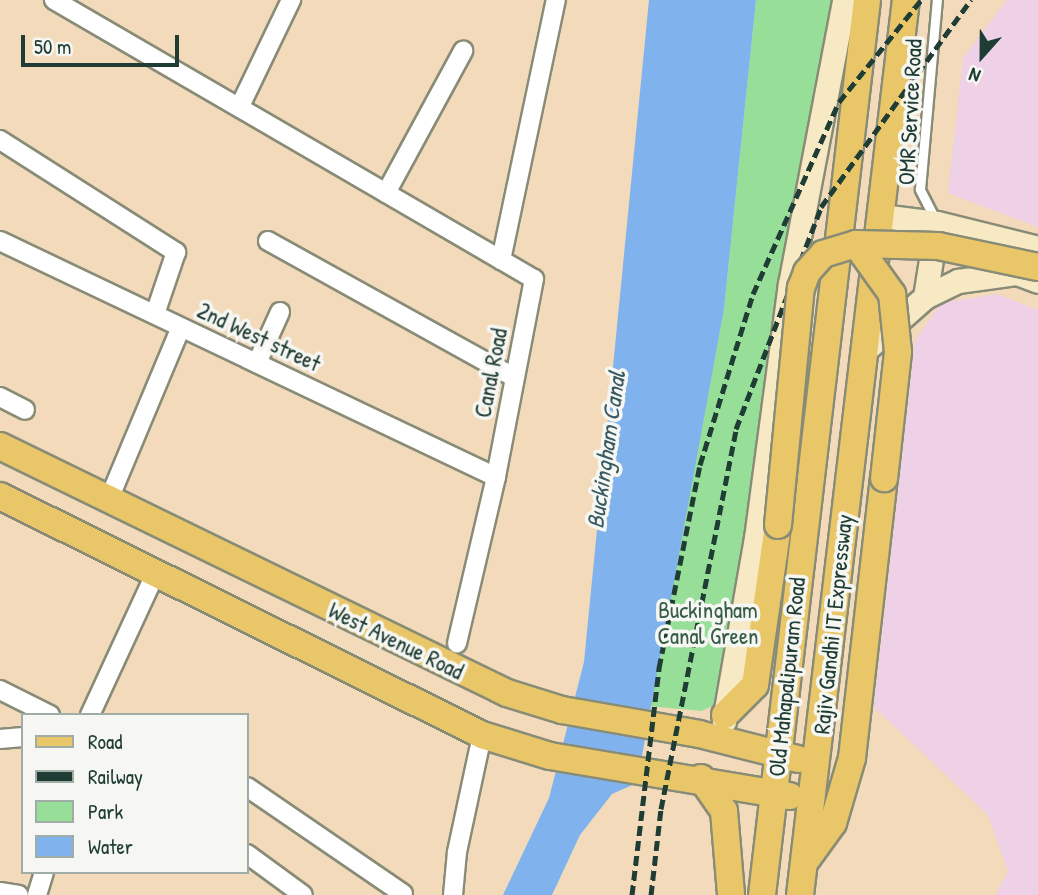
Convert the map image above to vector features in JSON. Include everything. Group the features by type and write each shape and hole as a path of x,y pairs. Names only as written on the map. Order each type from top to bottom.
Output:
{"main road":[{"path":"719,741 756,538 790,284 844,0"},
{"name":"Old Mahapalipuram Road","path":"775,794 799,560 867,0"},
{"path":"906,0 881,216 937,223 1038,248"},
{"name":"Rajiv Gandhi IT Expressway","path":"800,895 881,216"},
{"path":"925,297 937,223"},
{"path":"784,722 764,704 755,685 778,525 801,288 807,272 823,254 856,244 938,246 1031,274"},
{"path":"804,864 828,831 852,758 898,352 892,294 856,244"},
{"path":"863,352 925,297 958,281 1031,274"},
{"name":"West Avenue Road","path":"0,446 448,667 562,710 817,763"},
{"name":"West Avenue Road","path":"0,496 482,735 550,756 644,768 812,801"},
{"path":"725,715 755,685"},
{"path":"701,778 724,811 731,895"},
{"path":"762,895 775,794"}],"street":[{"name":"Canal Road","path":"54,0 534,279 496,477 457,643"},
{"path":"240,106 291,0"},
{"path":"501,260 556,0"},
{"path":"386,193 463,51"},
{"path":"0,140 176,253 155,314"},
{"path":"268,240 515,378"},
{"name":"2nd West street","path":"0,241 496,477"},
{"path":"257,363 280,313"},
{"path":"108,499 181,327"},
{"path":"0,397 25,410"},
{"path":"91,713 156,572"},
{"path":"0,690 46,713"},
{"path":"453,895 457,852 482,735"},
{"path":"0,739 21,737"},
{"path":"248,788 403,894"},
{"path":"248,855 303,895"},
{"path":"37,895 43,874"},
{"path":"0,892 19,895"}],"lane":[{"name":"OMR Service Road","path":"937,0 920,189 937,223"}],"shaded area":[{"path":"1007,0 1038,0 1038,227 948,193 963,58"},
{"path":"997,294 1038,310 1038,895 996,895 1008,871 988,815 874,707 915,341 941,303"}],"green space":[{"name":"Buckingham Canal Green","path":"756,0 832,0 823,85 718,703 702,711 648,706 724,309"}],"water":[{"name":"Buckingham Canal","path":"649,0 756,0 724,309 637,783 612,794 580,835 552,895 503,895 549,798 584,662"}],"railway":[{"path":"632,895 659,668 700,465 753,294 839,102 921,0"},
{"path":"651,895 661,809 736,429 821,207 971,0"}]}
